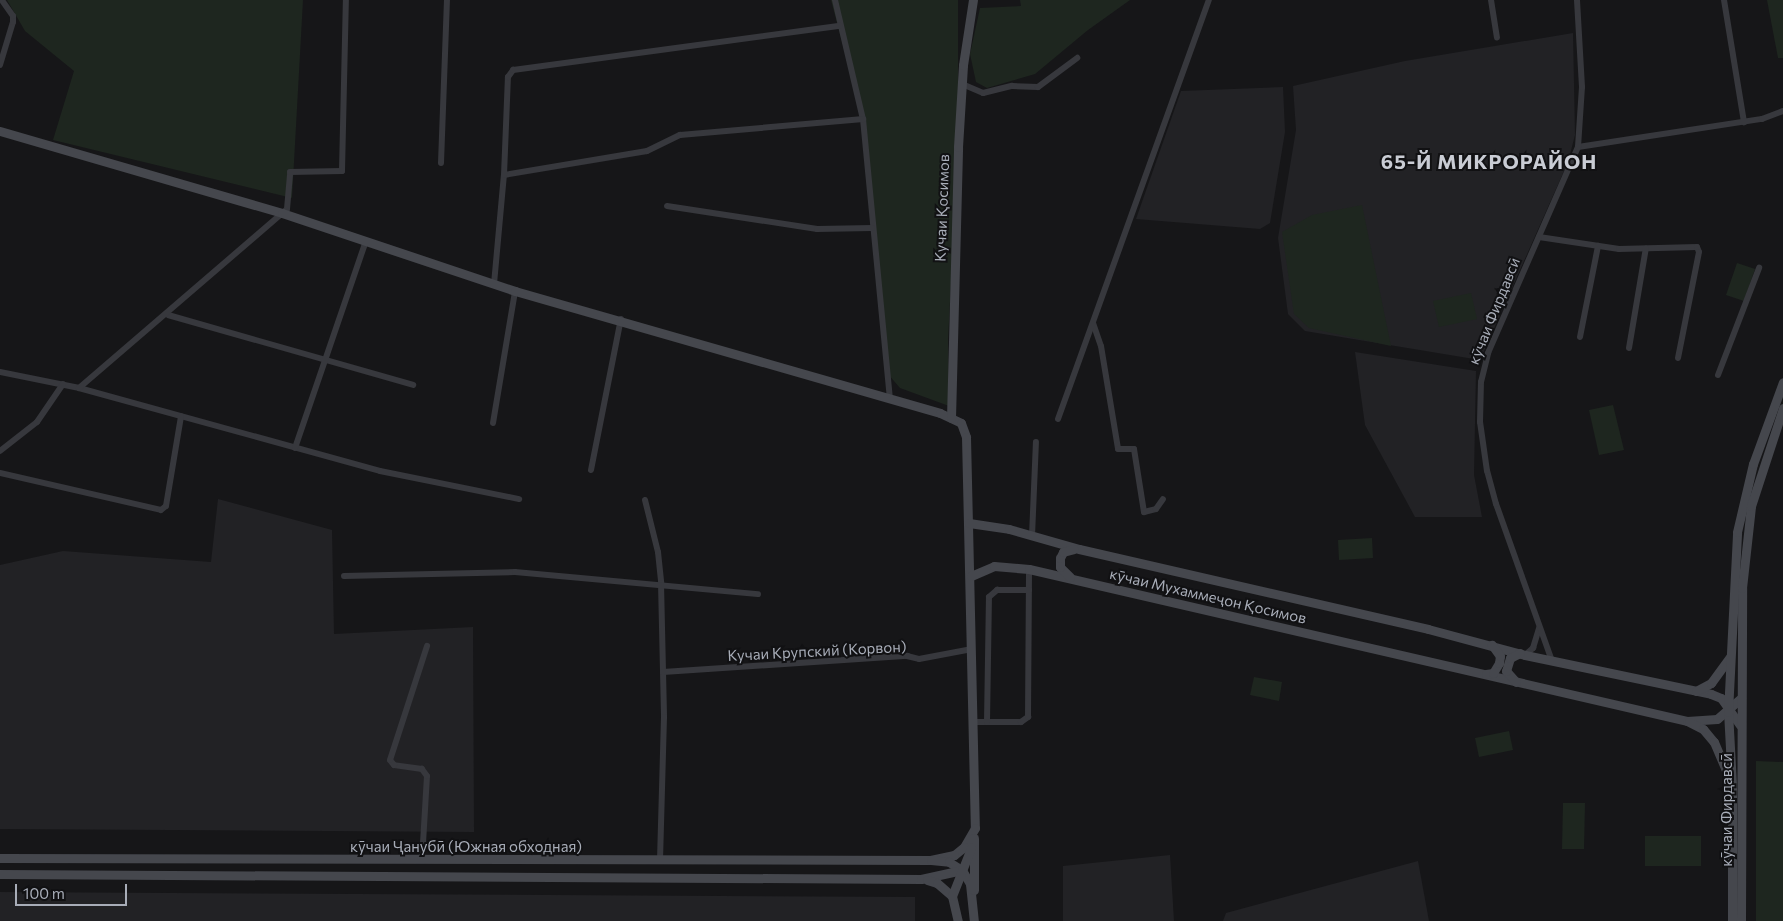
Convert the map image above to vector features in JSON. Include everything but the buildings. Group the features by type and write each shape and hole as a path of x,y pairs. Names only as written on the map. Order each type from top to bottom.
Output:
{"street":[{"path":"0,65 13,22 13,16 2,0"},
{"path":"79,388 168,315 287,209 290,172 336,173 344,167 346,0"},
{"path":"441,163 447,0"},
{"path":"834,0 863,119 872,228 890,399"},
{"name":"Кучаи Қосимов","path":"951,418 952,299 962,84 973,0"},
{"path":"1058,419 1209,0"},
{"path":"1491,0 1497,38"},
{"name":"кӯчаи Фирдавсӣ","path":"1552,661 1496,504 1480,422 1482,382 1488,353 1578,147 1582,87 1578,0"},
{"path":"1724,0 1744,122"},
{"path":"494,284 504,175 508,76 519,67 694,48 840,26"},
{"path":"962,84 983,93 1012,86 1038,87 1077,58"},
{"path":"1578,147 1744,122 1783,111"},
{"path":"504,175 647,151 680,135 863,119"},
{"path":"0,131 282,213 366,243 516,291 621,319 890,399 951,418 961,423 966,437 971,576 975,828 974,921"},
{"path":"667,206 817,229 872,228"},
{"path":"1539,237 1598,246 1698,248 1678,358"},
{"path":"295,448 366,243"},
{"path":"1580,337 1598,246"},
{"path":"1629,348 1646,248"},
{"path":"1718,375 1759,268"},
{"path":"493,423 516,291"},
{"path":"168,315 413,385"},
{"path":"591,470 621,319"},
{"path":"1093,323 1100,346 1118,449 1134,449 1144,512 1156,509 1163,499"},
{"path":"0,372 79,388 380,471 519,499"},
{"name":"кӯчаи Фирдавсӣ","path":"1732,921 1732,785 1728,712 1737,532 1753,464 1783,382"},
{"path":"0,451 37,422 63,384"},
{"name":"кӯчаи Фирдавсӣ","path":"1741,921 1740,725 1742,588 1751,506 1783,408"},
{"path":"0,474 161,510 166,506 182,416"},
{"path":"1032,536 1036,442"},
{"path":"645,500 656,544 661,583 663,672 660,861"},
{"name":"кӯчаи Мухаммеҷон Қосимов","path":"969,523 1032,536 1080,549 1491,644 1552,661 1696,691 1721,698 1728,712 1740,725"},
{"path":"1071,578 1060,567 1060,558 1063,552 1080,549"},
{"name":"кӯчаи Мухаммеҷон Қосимов","path":"971,576 984,568 994,566 1030,569 1687,721 1717,719 1728,712"},
{"path":"973,722 1021,722 1028,717 1030,569"},
{"path":"344,576 515,572 661,583 758,594"},
{"path":"987,722 989,597 997,590 1029,590"},
{"path":"1516,682 1506,671 1510,658 1533,648 1540,627"},
{"path":"1486,674 1493,673 1499,663 1497,651 1491,644"},
{"path":"422,860 427,776 422,769 394,765 390,760 427,646"},
{"name":"Кучаи Крупский (Корвон)","path":"663,672 897,657 919,659 972,648"},
{"path":"1696,691 1715,679 1731,655"},
{"path":"1728,712 1741,698"},
{"path":"1687,721 1703,729 1714,742 1732,785"},
{"path":"931,860 954,856 964,847 975,828"},
{"path":"958,921 952,896 974,838"},
{"name":"кӯчаи Ҷанубӣ (Южная обходная)","path":"0,858 660,861 931,860"},
{"path":"931,860 948,862 962,870 970,884 974,903"},
{"path":"922,879 962,870"},
{"name":"кӯчаи Ҷанубӣ (Южная обходная)","path":"0,874 922,879"},
{"path":"922,879 937,883 952,896"}],"shaded area":[{"path":"7,0 303,0 292,198 53,140 74,71 25,31"},
{"path":"831,0 958,0 958,147 948,340 949,406 900,388 888,374 863,122"},
{"path":"1020,0 1130,0 1088,30 1035,74 987,88 976,82 970,54 980,8 1021,6"},
{"path":"1767,0 1783,0 1783,58 1778,58"},
{"path":"1573,33 1575,135 1568,162 1480,360 1305,331 1288,314 1278,238 1296,130 1293,86 1405,61"},
{"path":"1283,87 1285,132 1270,223 1260,229 1136,219 1181,91"},
{"path":"1362,205 1391,346 1309,328 1294,314 1282,232 1312,215"},
{"path":"1737,263 1755,269 1744,301 1726,295"},
{"path":"1471,293 1477,319 1439,327 1433,301"},
{"path":"1355,352 1476,371 1474,475 1482,517 1415,517 1365,425"},
{"path":"1613,405 1624,450 1599,455 1589,410"},
{"path":"218,499 332,530 334,634 473,627 474,832 0,829 0,565 63,551 211,562"},
{"path":"1372,538 1373,558 1339,560 1338,540"},
{"path":"1254,677 1282,682 1279,701 1250,695"},
{"path":"1509,731 1513,750 1479,757 1475,738"},
{"path":"1756,761 1783,762 1783,921 1756,921"},
{"path":"1563,803 1585,803 1584,849 1562,849"},
{"path":"1645,836 1701,836 1701,866 1645,866"},
{"path":"1170,855 1174,921 1063,921 1063,866"},
{"path":"1418,861 1429,921 1223,921 1226,913"},
{"path":"0,892 915,897 915,921 0,921"}],"district":[{"name":"65-Й МИКРОРАЙОН","path":"1489,161"}]}
